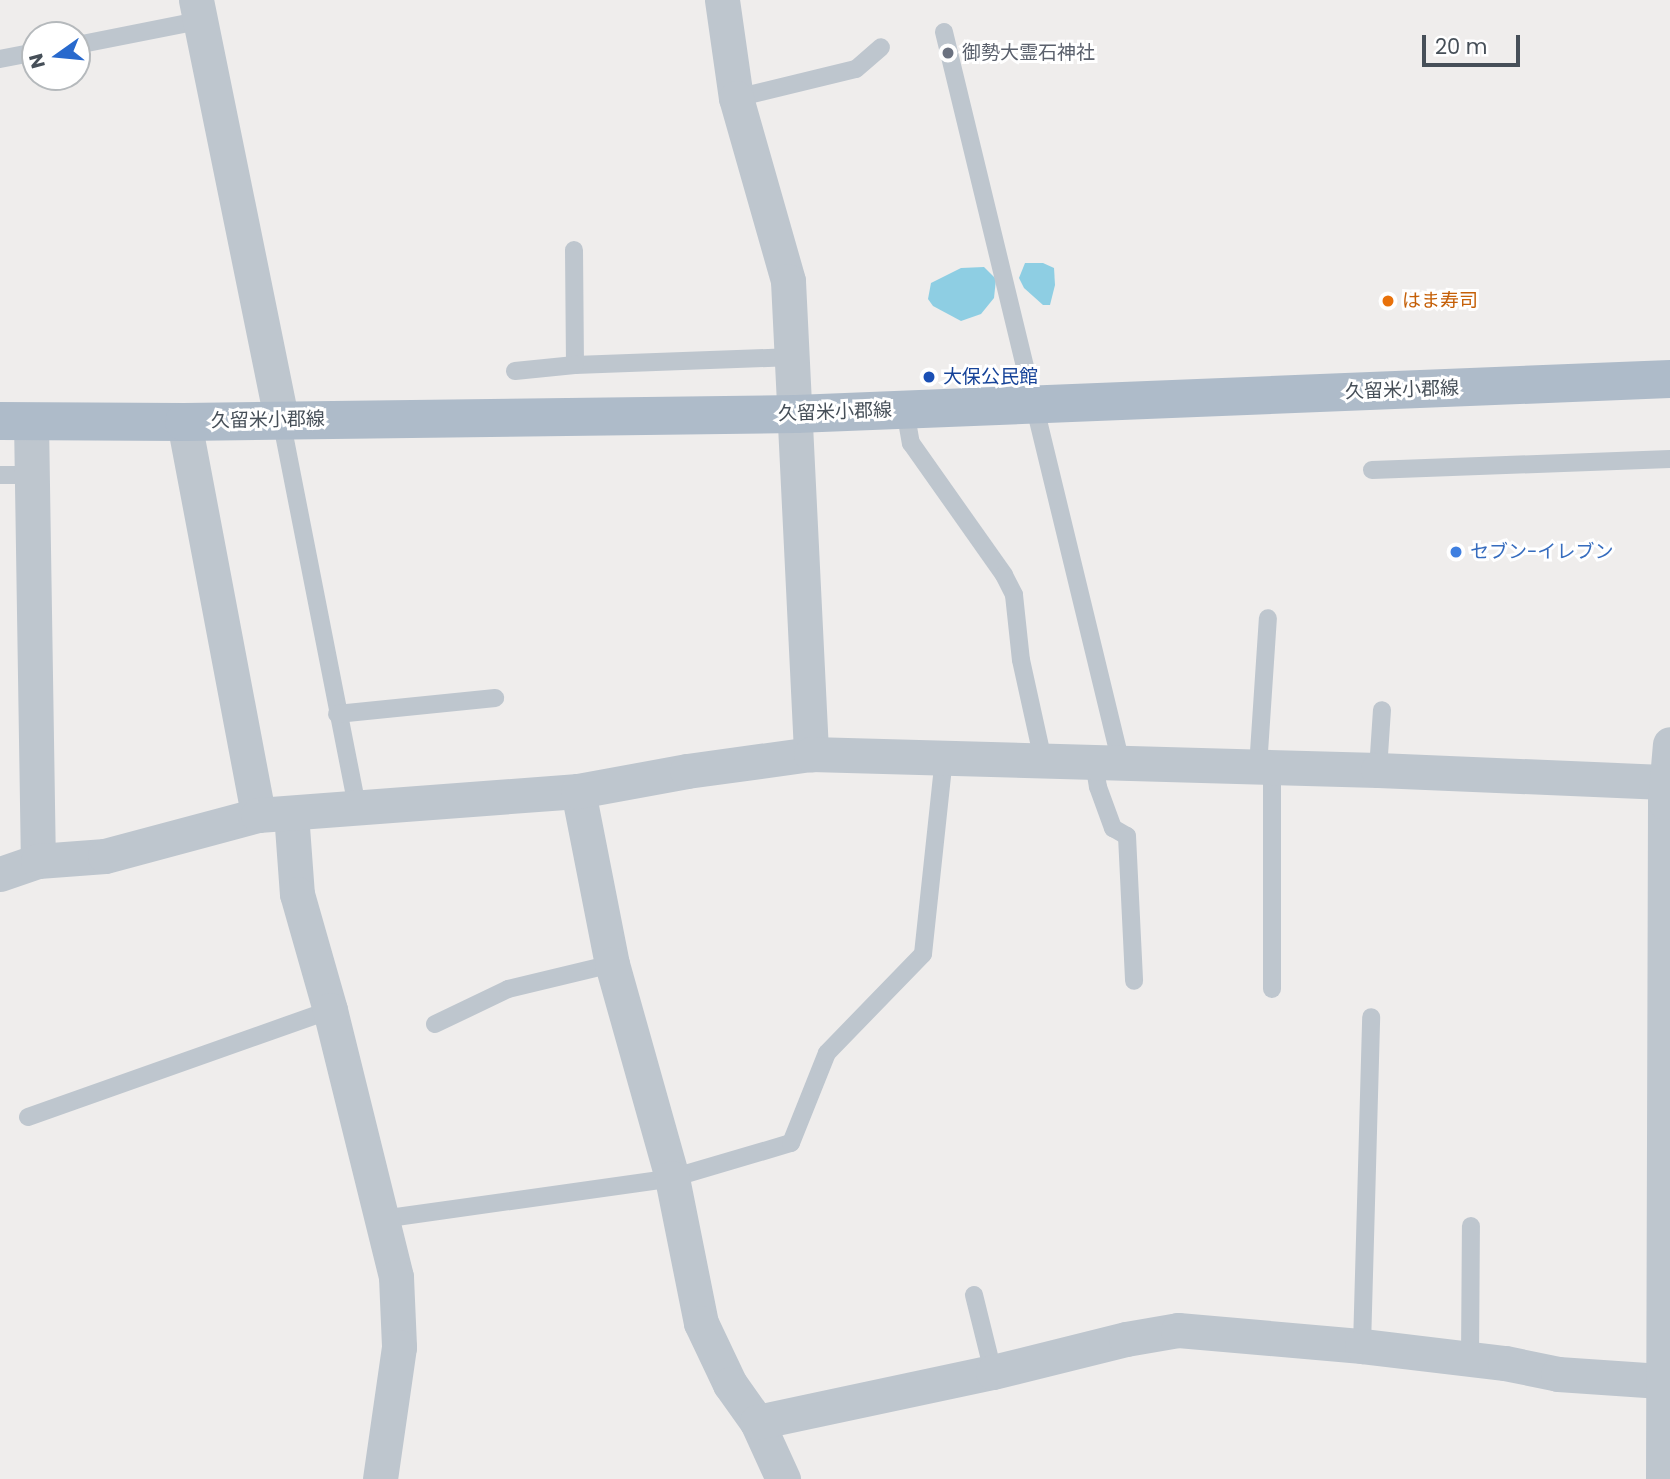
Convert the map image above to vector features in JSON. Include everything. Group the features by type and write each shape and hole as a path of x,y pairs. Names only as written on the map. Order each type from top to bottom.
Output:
{"main road":[{"name":"久留米小郡線","path":"15,421 184,422 796,414 1670,379"}],"street":[{"path":"722,0 736,98 788,281 811,754"},
{"path":"199,10 281,419"},
{"path":"15,421 38,862"},
{"path":"184,422 274,814 330,1010 396,1277 399,1347 380,1479"},
{"path":"1663,1479 1666,1415 1661,1381 1667,1142 1670,744"},
{"path":"0,874 38,862 105,856 274,814 578,791 687,771 811,754 1378,770 1668,782"},
{"path":"578,791 612,964 672,1178 701,1323 730,1384 757,1422 783,1479"},
{"path":"757,1422 993,1372 1126,1339 1178,1330 1362,1346 1470,1359 1558,1374 1661,1381"}],"lane":[{"path":"91,41 199,10"},
{"path":"944,32 1034,405 1107,762 1098,787 1113,828 1127,836 1134,981"},
{"path":"736,98 856,69 881,47"},
{"path":"0,59 21,55"},
{"path":"574,250 575,365"},
{"path":"515,372 575,365 792,357"},
{"path":"905,410 911,443 1004,575 1014,595 1021,660 1044,760"},
{"path":"281,419 357,808"},
{"path":"1372,470 1670,459"},
{"path":"1268,618 1265,767 1272,989"},
{"path":"337,714 495,698"},
{"path":"1378,770 1382,710"},
{"path":"383,1219 672,1178 791,1143 827,1053 923,954 944,758"},
{"path":"435,1024 508,989 612,964"},
{"path":"28,1117 330,1010"},
{"path":"1362,1346 1371,1017"},
{"path":"1470,1359 1471,1226"},
{"path":"974,1295 993,1372"}],"water":[{"path":"1025,263 1043,263 1054,268 1055,285 1050,305 1043,305 1024,288 1019,278"},
{"path":"984,267 996,279 994,298 981,314 961,321 933,306 928,299 931,283 961,268"}],"place":[{"name":"御勢大霊石神社","path":"948,53"},
{"name":"はま寿司","path":"1388,301"},
{"name":"大保公民館","path":"929,377"},
{"name":"セブン-イレブン","path":"1456,552"}]}
